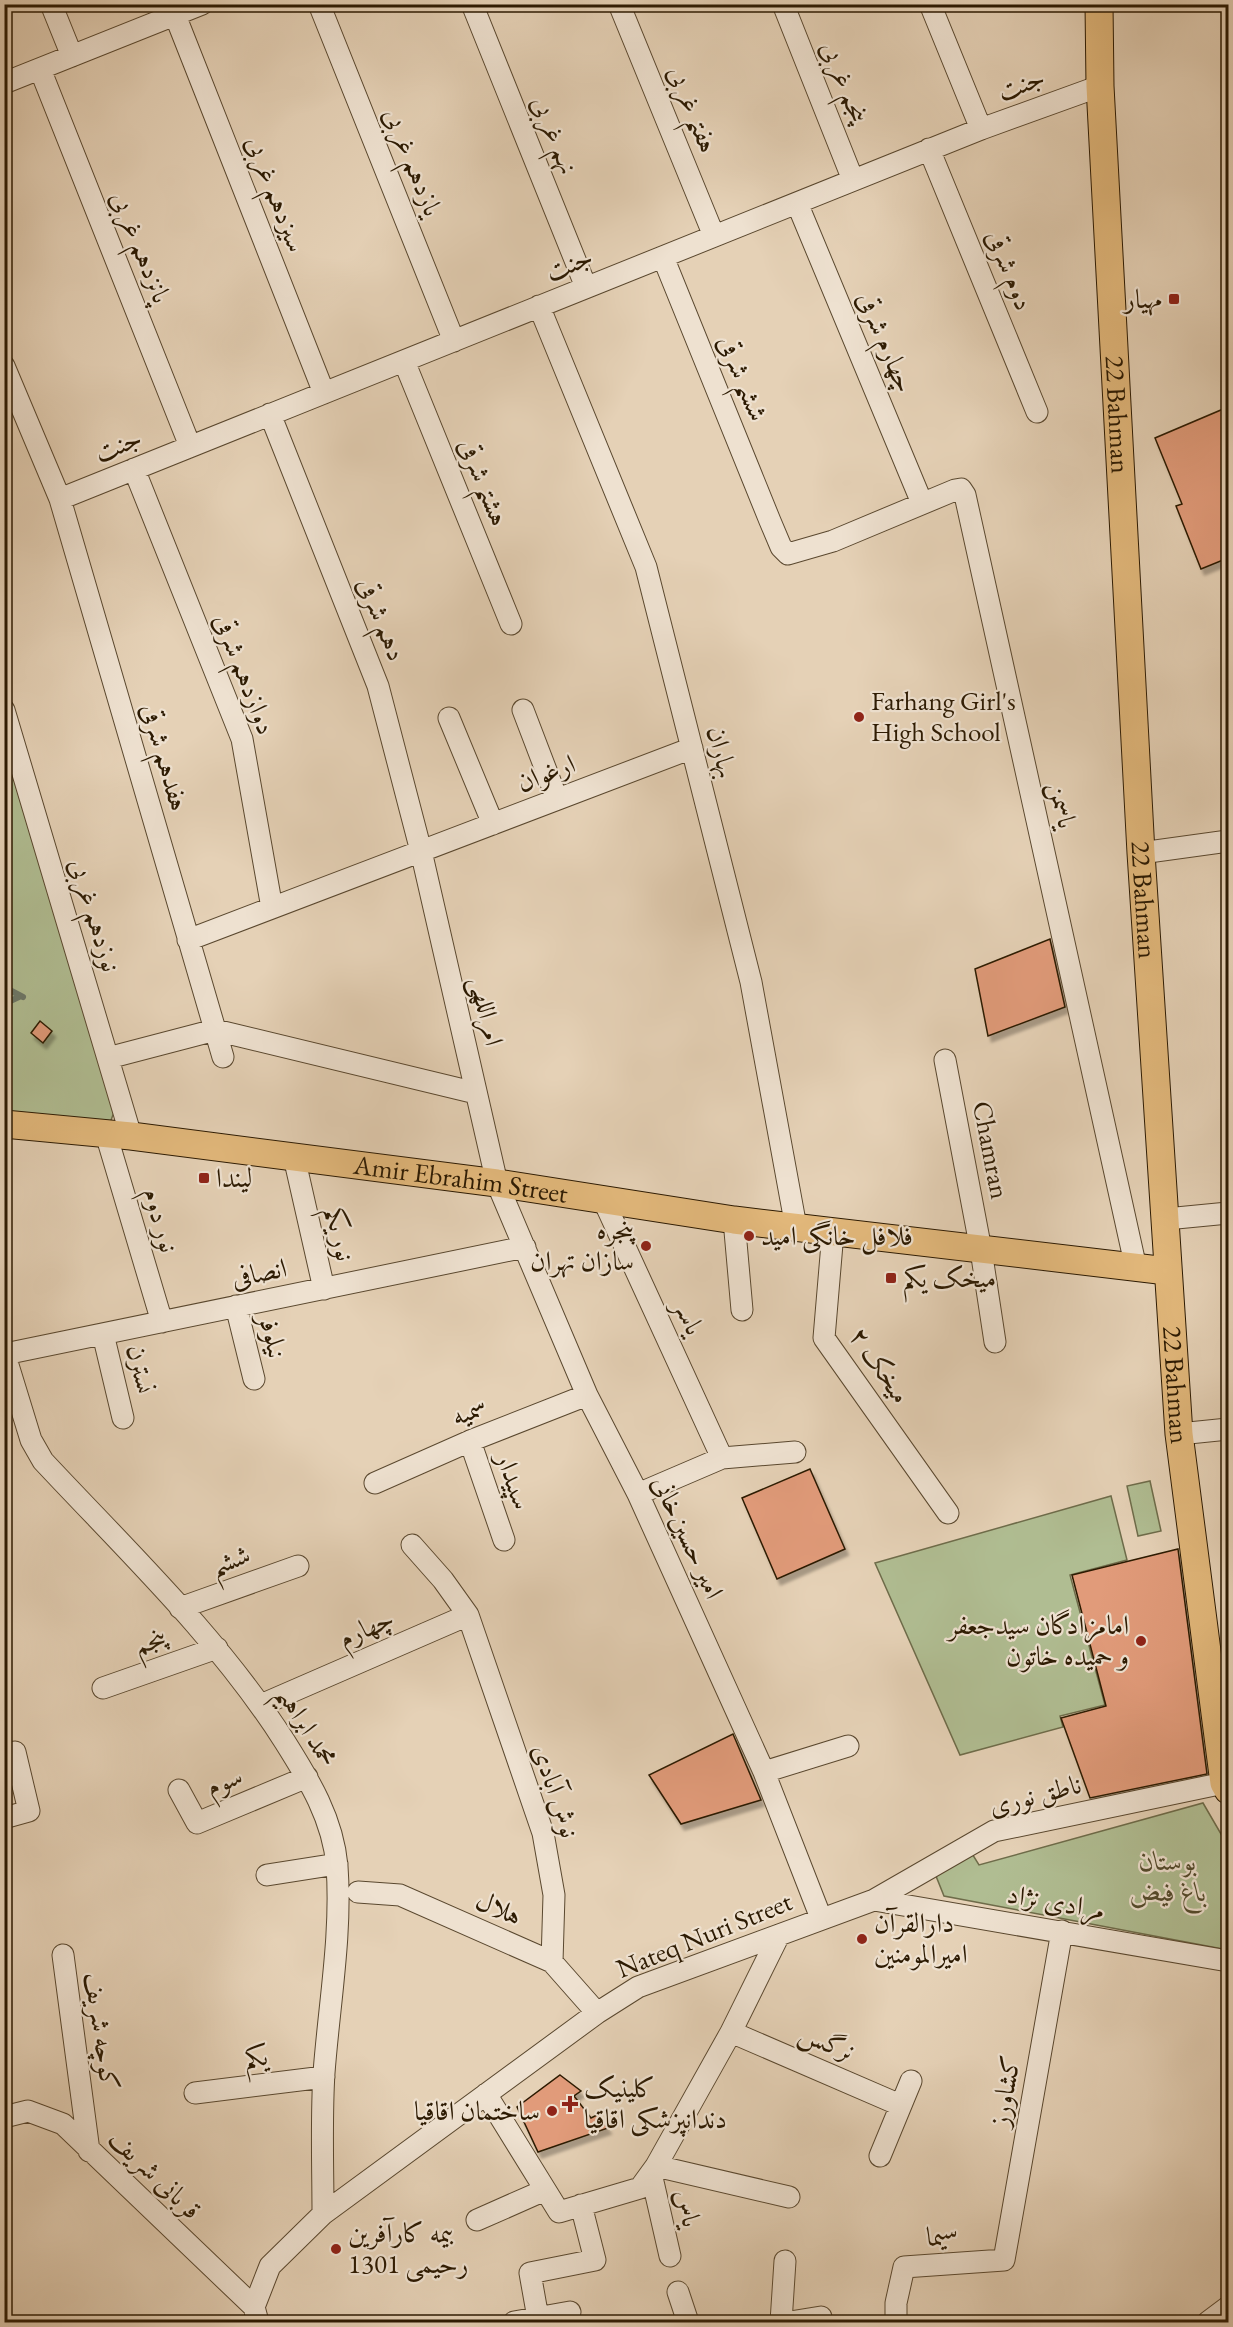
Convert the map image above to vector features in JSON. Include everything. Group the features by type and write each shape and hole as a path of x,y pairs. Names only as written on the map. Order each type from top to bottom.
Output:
{"main road":[{"name":"22 Bahman","path":"1099,4 1100,86 1142,853 1166,1219 1167,1271 1179,1434 1226,1786"},
{"name":"Amir Ebrahim Street","path":"4,1124 119,1135 294,1157 497,1183 735,1220 1167,1271"}],"street":[{"path":"51,4 72,56"},
{"path":"4,83 202,4"},
{"name":"یازدهم غربی","path":"319,4 454,341"},
{"name":"نهم غربی","path":"472,4 586,287"},
{"name":"هفتم غربی","path":"619,4 714,236"},
{"name":"پنجم غربی","path":"783,4 853,180"},
{"path":"930,4 981,129"},
{"name":"سیزدهم غربی","path":"175,15 324,393"},
{"name":"پانزدهم غربی","path":"40,69 190,447"},
{"name":"جنت","path":"60,499 929,149 1100,86"},
{"name":"دوم شرقی","path":"929,149 1037,412"},
{"name":"چهارم شرقی","path":"797,203 922,503"},
{"name":"ششم شرقی","path":"663,257 781,548 788,554 833,541"},
{"name":"بهاران","path":"539,306 646,567 751,982 796,1227"},
{"name":"هشتم شرقی","path":"404,361 511,624"},
{"name":"هفدهم شرقی","path":"4,366 60,499 223,1057"},
{"name":"دهم شرقی","path":"270,414 378,687 421,851"},
{"name":"دوازدهم شرقی","path":"134,469 242,739 272,908"},
{"name":"یاسمن","path":"833,541 955,490 961,489 965,495 1136,1268"},
{"name":"نوزدهم غربی","path":"4,710 108,1058 119,1135"},
{"path":"524,710 557,799"},
{"path":"449,718 493,824"},
{"name":"ارغوان","path":"189,940 692,748"},
{"path":"1142,853 1228,841"},
{"name":"امراللهی","path":"421,851 497,1183"},
{"path":"108,1058 215,1030 476,1093"},
{"name":"Chamran","path":"945,1060 981,1250 995,1342"},
{"name":"نور دوم","path":"119,1135 162,1322"},
{"name":"نور یکم","path":"294,1157 324,1289"},
{"name":"امیر حسین‌خانی","path":"497,1183 587,1395 638,1494 764,1772 821,1918"},
{"name":"یاسر","path":"603,1199 722,1458"},
{"path":"1166,1219 1228,1214"},
{"path":"735,1220 742,1310"},
{"name":"میخک ۲","path":"833,1232 824,1338 948,1513"},
{"name":"انصافی","path":"5,1353 525,1247"},
{"name":"نیلوفر","path":"236,1306 254,1379"},
{"name":"نسترن","path":"103,1334 123,1418"},
{"name":"محمد ابراهیم","path":"5,1353 31,1440 43,1461 217,1648 261,1705 308,1778 328,1822 336,1864 337,1916 324,2077 323,2214"},
{"name":"سمیه","path":"375,1484 470,1441 587,1395"},
{"path":"1179,1434 1228,1429"},
{"name":"سپیدار","path":"470,1441 504,1540"},
{"path":"638,1494 722,1458 795,1452"},
{"path":"412,1545 443,1580 468,1614"},
{"name":"ششم","path":"180,1608 298,1566"},
{"name":"نوش آبادی","path":"468,1614 543,1833 554,1894 552,1962"},
{"name":"چهارم","path":"261,1705 468,1614"},
{"name":"پنجم","path":"102,1688 217,1648"},
{"path":"764,1772 848,1746"},
{"path":"4,1818 29,1811 15,1752"},
{"name":"سوم","path":"178,1790 197,1823 308,1778"},
{"name":"ناطق نوری","path":"874,1900 994,1831 1226,1786"},
{"path":"267,1875 336,1864"},
{"name":"هلال","path":"358,1892 400,1895 552,1962 597,2013"},
{"name":"Nateq Nuri Street","path":"256,2315 270,2266 323,2214 597,2013 638,1987 874,1900"},
{"name":"مرادی نژاد","path":"874,1900 1228,1961"},
{"name":"کشاورز","path":"1004,2260 1062,1931"},
{"path":"649,2176 731,2032 779,1935"},
{"name":"کوچه شریف","path":"63,1955 89,2151"},
{"name":"نرگس","path":"731,2032 900,2105"},
{"name":"یکم","path":"195,2093 324,2077"},
{"path":"880,2156 911,2081"},
{"path":"486,2094 559,2212 649,2176 789,2197"},
{"name":"قربانی شریف","path":"4,2117 28,2111 63,2124 256,2315"},
{"name":"یاس","path":"649,2176 670,2256"},
{"path":"477,2220 545,2190"},
{"path":"538,2318 530,2273 595,2260 581,2205"},
{"name":"سیما","path":"896,2322 896,2303 904,2267 1004,2260"},
{"path":"781,2322 784,2261"},
{"path":"678,2292 688,2322"},
{"path":"1208,2322 1228,2307"},
{"path":"514,2322 570,2312"},
{"path":"790,2322 820,2318 822,2322"}],"green space":[{"path":"4,746 114,1112 110,1123 5,1113"},
{"path":"1150,1481 1161,1531 1138,1536 1127,1486"},
{"path":"1111,1496 1127,1560 1070,1575 1105,1705 1060,1716 1063,1727 960,1755 875,1563"},
{"name":"بوستان باغ فیض","path":"1203,1803 1228,1846 1228,1950 944,1896 934,1871 971,1852 979,1865"}],"building":[{"path":"1228,407 1228,558 1201,569 1176,506 1182,504 1155,438"},
{"path":"1050,939 1065,1007 988,1036 975,969"},
{"path":"40,1021 52,1031 43,1043 31,1033"},
{"path":"810,1469 845,1549 777,1579 742,1498"},
{"name":"امامزادگان سیدجعفر و حمیده خاتون","path":"1178,1549 1207,1774 1090,1798 1061,1718 1106,1706 1072,1575"},
{"path":"733,1734 761,1800 681,1824 649,1775"},
{"name":"ساختمان اقاقیا","path":"560,2075 581,2091 574,2096 591,2118 597,2115 608,2128 538,2152 517,2107"}],"waterway":[{"path":"4,987 23,997"},
{"path":"4,1004 21,996"}],"place":[{"name":"مهیار","path":"1174,299"},
{"name":"Farhang Girl's High School","path":"859,717"},
{"name":"لیندا","path":"204,1178"},
{"name":"فلافل خانگی امید","path":"749,1236"},
{"name":"پنجره سازان تهران","path":"646,1246"},
{"name":"میخک یکم","path":"891,1278"},
{"name":"امامزادگان سیدجعفر و حمیده خاتون","path":"1141,1641"},
{"name":"دارالقرآن امیرالمومنین","path":"862,1939"},
{"name":"کلینیک دندانپزشکی اقاقیا","path":"570,2104"},
{"name":"ساختمان اقاقیا","path":"552,2111"},
{"name":"بیمه کارآفرین 1301 رحیمی","path":"336,2249"}]}
